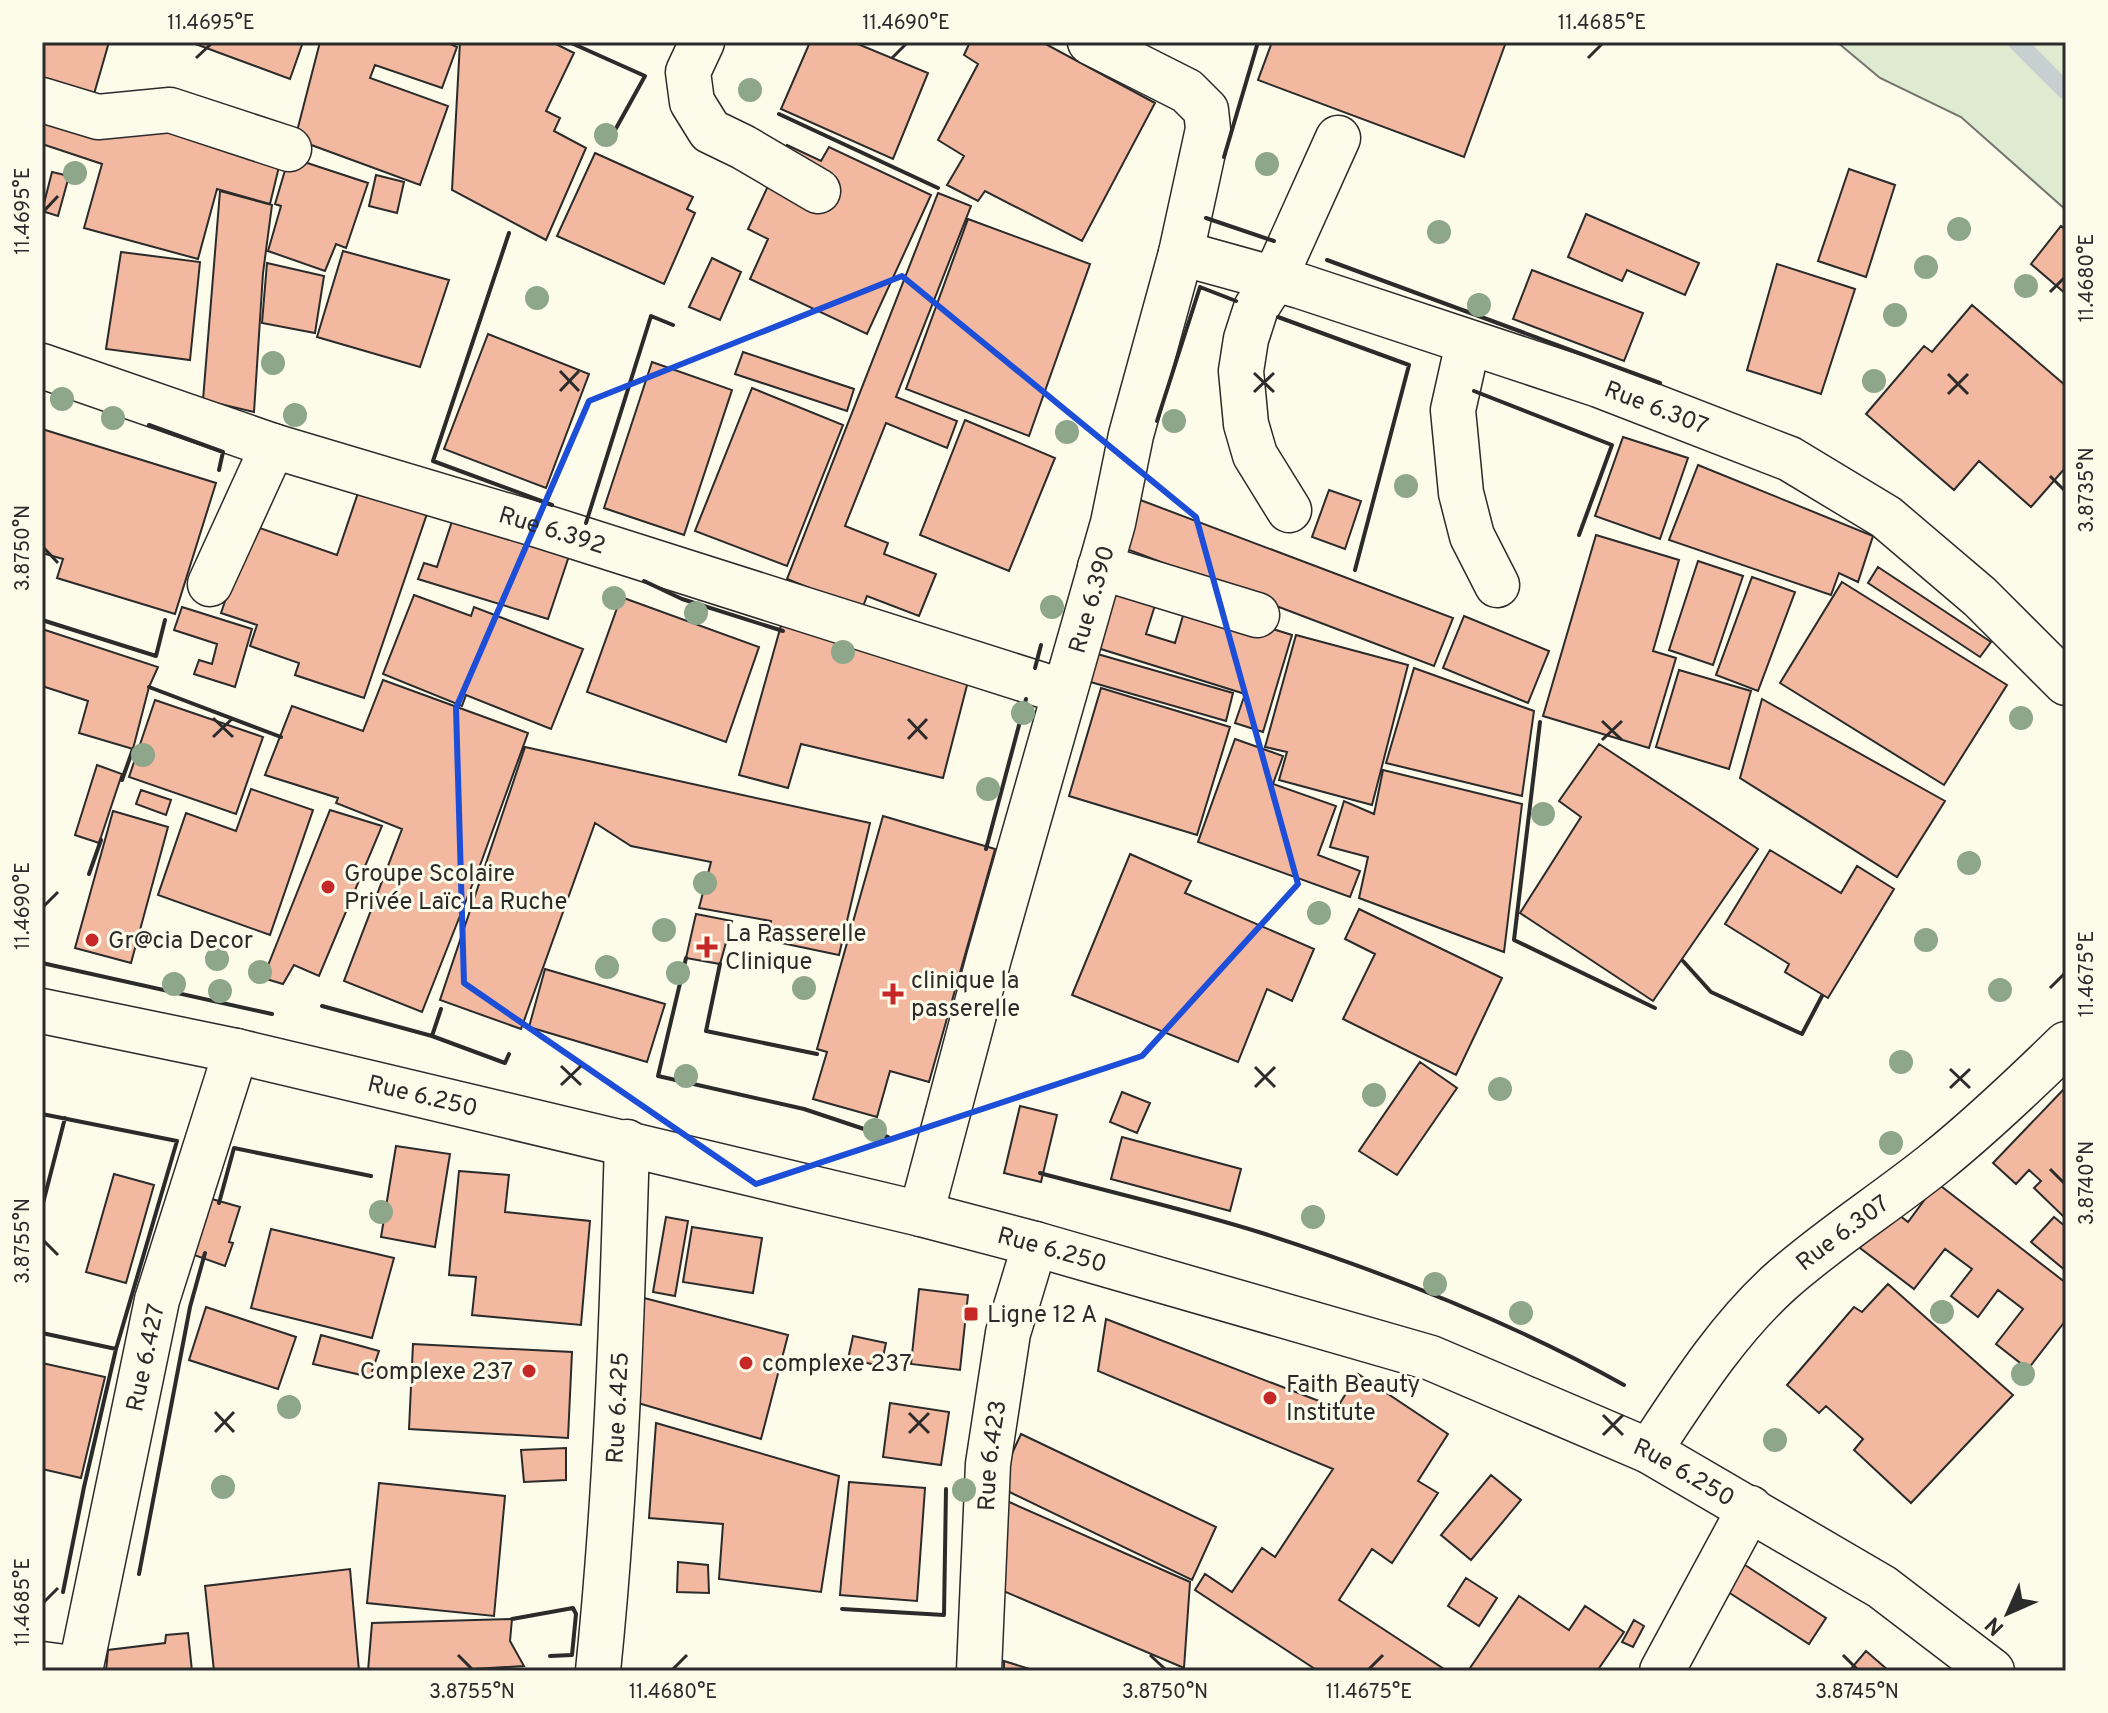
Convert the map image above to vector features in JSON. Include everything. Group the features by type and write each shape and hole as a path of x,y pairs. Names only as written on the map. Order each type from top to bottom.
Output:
{"street":[{"path":"702,42 688,72 692,102 710,131 818,191"},
{"name":"Rue 6.390","path":"921,1214 981,987 1113,523 1131,435 1181,253 1208,129 1206,110 1187,91 1090,42"},
{"path":"42,100 98,117 170,110 289,149"},
{"path":"1289,510 1255,455 1246,424 1241,371 1256,308 1274,280 1338,138"},
{"name":"Rue 6.307","path":"1181,253 1300,286 1599,385 1790,459 1886,517 1980,597 2066,683"},
{"path":"1468,343 1453,410 1460,478 1472,536 1497,585"},
{"name":"Rue 6.392","path":"42,366 273,446 538,525 1064,692"},
{"path":"210,584 273,446"},
{"path":"1100,567 1257,615"},
{"name":"Rue 6.250","path":"42,1011 236,1051 921,1214 1431,1358 1649,1451 1882,1587 1992,1671"},
{"name":"Rue 6.307","path":"1649,1451 1732,1333 1779,1283 1935,1163 2013,1096 2066,1044"},
{"name":"Rue 6.427","path":"67,1668 157,1300 236,1051"},
{"name":"Rue 6.425","path":"598,1671 608,1582 624,1271 627,1142"},
{"name":"Rue 6.423","path":"979,1671 988,1464 1008,1333 1035,1244"},
{"path":"1662,1671 1750,1508"}],"highlighted area":[{"path":"902,276 1196,517 1298,884 1142,1056 756,1184 464,983 456,708 589,401"}],"green space":[{"path":"1837,42 2066,42 2066,210 1961,117 1880,78"}],"building":[{"path":"42,42 109,42 92,101 42,85"},
{"path":"190,42 303,42 290,79"},
{"path":"320,42 446,42 457,47 442,88 375,65 370,78 448,106 420,185 295,139"},
{"path":"460,42 552,42 574,53 546,111 560,118 554,131 586,148 546,240 452,190"},
{"path":"810,42 853,42 928,73 893,159 781,109"},
{"path":"970,42 1042,42 1155,103 1082,241 985,191 978,201 947,185 964,156 938,140 978,64 964,55"},
{"path":"1272,42 1506,42 1464,157 1258,80"},
{"path":"42,104 283,150 270,204 217,189 198,259 84,228 102,164 42,144"},
{"path":"787,145 821,161 829,147 931,195 867,334 750,279 768,239 748,229"},
{"path":"595,153 693,197 687,209 695,213 664,284 557,236"},
{"path":"289,157 368,183 346,248 336,244 325,271 268,251 281,206 275,204"},
{"path":"1849,169 1895,185 1866,277 1818,261"},
{"path":"52,172 69,176 58,216 42,211"},
{"path":"376,175 404,182 397,213 369,206"},
{"path":"220,191 272,205 263,273 254,412 203,400"},
{"path":"938,193 971,206 896,397 957,421 947,448 886,423 845,526 888,543 884,554 936,574 919,616 867,596 862,609 787,579"},
{"path":"1586,214 1699,263 1685,295 1627,270 1622,281 1568,257"},
{"path":"968,219 1090,264 1029,436 906,389"},
{"path":"2061,226 2066,230 2066,294 2031,264"},
{"path":"343,251 449,280 420,367 317,337"},
{"path":"121,252 200,262 190,360 106,349"},
{"path":"712,258 741,272 720,320 689,307"},
{"path":"267,263 324,276 315,333 262,323"},
{"path":"1777,264 1855,289 1821,394 1747,370"},
{"path":"1532,270 1643,313 1624,361 1513,319"},
{"path":"1972,305 2066,386 2066,467 2031,507 1979,461 1954,490 1866,414 1924,346 1932,352"},
{"path":"488,334 589,374 546,488 444,449"},
{"path":"743,352 854,389 847,411 735,374"},
{"path":"652,362 732,390 684,535 604,508"},
{"path":"752,388 843,425 787,566 695,531"},
{"path":"965,420 1055,458 1009,571 920,535"},
{"path":"42,429 216,483 175,614 57,578 63,559 42,553"},
{"path":"1623,437 1688,458 1660,539 1595,516"},
{"path":"1698,465 1873,536 1858,582 1839,573 1831,595 1669,540"},
{"path":"361,484 429,508 364,698 295,675 299,663 250,646 257,625 221,613 251,525 337,555"},
{"path":"1329,490 1361,501 1345,549 1312,537"},
{"path":"1135,498 1453,618 1434,666 1116,545"},
{"path":"457,506 573,544 548,619 418,579 424,563 437,567"},
{"path":"1596,535 1679,560 1653,651 1676,658 1649,748 1543,716"},
{"path":"1698,561 1743,576 1713,665 1669,650"},
{"path":"1878,567 1991,642 1980,657 1868,583"},
{"path":"1752,577 1795,592 1758,691 1716,675"},
{"path":"1842,582 2007,685 1944,785 1780,683"},
{"path":"1107,586 1156,602 1146,634 1175,643 1187,602 1292,635 1263,732 1235,723 1245,694 1088,645"},
{"path":"414,595 471,616 474,607 583,649 551,729 466,695 462,706 383,674"},
{"path":"621,597 759,647 726,742 587,692"},
{"path":"182,607 252,629 235,687 194,674 199,660 212,664 217,644 174,630"},
{"path":"1464,616 1549,651 1528,703 1443,668"},
{"path":"782,622 973,662 943,778 801,744 788,788 739,775"},
{"path":"42,629 158,667 149,687 133,749 79,733 88,701 42,686"},
{"path":"1296,635 1408,665 1372,805 1279,780 1287,752 1265,747"},
{"path":"1087,651 1233,693 1226,721 1080,679"},
{"path":"1414,668 1534,711 1522,796 1386,763"},
{"path":"1679,670 1751,691 1729,769 1656,747"},
{"path":"383,680 528,733 422,1012 344,981 402,829 336,803 338,798 265,775 292,706 363,731"},
{"path":"1101,688 1230,727 1197,835 1069,796"},
{"path":"1762,699 1945,801 1897,877 1740,778"},
{"path":"155,700 263,737 236,814 129,777"},
{"path":"1235,739 1283,756 1273,784 1336,806 1318,855 1360,871 1350,897 1198,842"},
{"path":"1599,744 1758,849 1653,1001 1520,913 1581,817 1559,801"},
{"path":"525,747 870,823 839,955 767,940 771,921 699,908 711,862 631,846 595,823 521,1029 440,1000"},
{"path":"97,765 122,774 99,843 75,835"},
{"path":"1383,770 1522,804 1504,952 1359,898 1368,857 1330,847 1344,801 1374,814"},
{"path":"251,789 313,810 270,935 158,895 186,813 236,831"},
{"path":"141,790 171,800 166,815 136,804"},
{"path":"330,810 382,826 319,976 294,965 283,984 263,978"},
{"path":"113,811 168,827 131,963 75,948"},
{"name":"clinique la passerelle","path":"883,816 995,849 929,1082 890,1071 877,1117 813,1099 827,1052 817,1049"},
{"path":"1770,850 1841,893 1857,866 1894,889 1828,998 1785,972 1789,964 1725,924"},
{"path":"1130,854 1191,881 1185,893 1314,949 1292,1001 1267,989 1238,1062 1072,995"},
{"path":"1359,909 1502,978 1456,1075 1343,1019 1375,954 1345,939"},
{"name":"La Passerelle Clinique","path":"696,914 732,921 720,964 686,958"},
{"path":"545,969 665,1004 647,1062 529,1027"},
{"path":"1420,1062 1457,1088 1397,1175 1359,1151"},
{"path":"2063,1090 2066,1093 2066,1219 2034,1188 2041,1181 2029,1170 2016,1184 1993,1163"},
{"path":"1122,1092 1150,1103 1137,1133 1110,1122"},
{"path":"1020,1106 1057,1115 1041,1182 1004,1173"},
{"path":"1122,1137 1241,1169 1230,1211 1111,1179"},
{"path":"396,1146 450,1154 435,1247 381,1237"},
{"path":"459,1171 509,1175 505,1212 590,1221 581,1325 472,1315 476,1277 449,1275"},
{"path":"114,1174 154,1185 126,1283 86,1272"},
{"path":"1937,1183 2066,1283 2066,1320 2028,1369 1996,1344 2023,1309 1998,1290 1978,1317 1951,1296 1972,1269 1945,1249 1914,1289 1860,1248 1890,1208 1908,1222"},
{"path":"212,1199 240,1207 225,1266 194,1255"},
{"path":"666,1217 688,1221 675,1296 653,1292"},
{"path":"2054,1217 2066,1227 2066,1271 2031,1242"},
{"path":"692,1227 762,1238 753,1293 683,1282"},
{"path":"271,1229 394,1258 372,1338 251,1308"},
{"path":"1888,1284 2013,1395 1911,1503 1854,1450 1863,1439 1826,1406 1819,1413 1787,1385 1854,1307 1862,1312"},
{"path":"919,1289 968,1295 960,1370 911,1364"},
{"path":"644,1298 788,1335 761,1439 631,1401"},
{"path":"206,1307 296,1337 278,1389 189,1360"},
{"path":"1106,1319 1337,1408 1358,1374 1448,1434 1418,1481 1438,1493 1392,1563 1372,1549 1339,1600 1447,1671 1318,1671 1195,1590 1205,1574 1232,1592 1262,1548 1275,1557 1333,1469 1098,1371"},
{"path":"321,1335 379,1351 370,1377 313,1364"},
{"path":"853,1336 886,1343 881,1366 848,1359"},
{"path":"413,1344 572,1352 568,1438 409,1429"},
{"path":"42,1363 105,1377 81,1478 42,1469"},
{"path":"890,1403 949,1412 941,1465 883,1457"},
{"path":"656,1423 839,1476 821,1592 719,1579 723,1524 649,1518"},
{"path":"1021,1434 1216,1527 1192,1580 997,1486"},
{"path":"566,1448 566,1480 524,1482 521,1450"},
{"path":"1491,1475 1521,1500 1471,1560 1441,1535"},
{"path":"849,1482 925,1488 917,1601 840,1595"},
{"path":"379,1483 505,1496 494,1616 367,1603"},
{"path":"991,1494 1190,1582 1184,1668 987,1584"},
{"path":"678,1562 708,1565 709,1593 677,1592"},
{"path":"1742,1563 1826,1618 1809,1644 1725,1590"},
{"path":"350,1569 359,1671 214,1671 205,1586"},
{"path":"1466,1578 1497,1598 1479,1626 1448,1606"},
{"path":"1519,1596 1569,1630 1585,1606 1624,1632 1597,1671 1468,1671"},
{"path":"512,1619 510,1641 524,1666 368,1671 372,1623"},
{"path":"1634,1620 1644,1626 1633,1647 1622,1642"},
{"path":"188,1633 192,1671 106,1671 108,1650 165,1643 166,1635"},
{"path":"1866,1651 1889,1671 1849,1671"},
{"path":"1004,1661 1036,1671 1004,1671"}],"waterway":[{"path":"2017,42 2066,91"}],"wall":[{"path":"569,42 645,76 609,141"},
{"path":"1224,157 1258,42"},
{"path":"779,114 938,188"},
{"path":"1206,218 1274,241"},
{"path":"509,233 433,461 552,505"},
{"path":"1327,260 1660,383"},
{"path":"1157,421 1200,287 1236,301"},
{"path":"586,523 651,316 673,325"},
{"path":"1278,317 1409,365 1355,570"},
{"path":"1474,391 1612,445 1579,535"},
{"path":"149,425 223,452 219,470"},
{"path":"644,581 682,599 783,631"},
{"path":"42,620 156,656 165,620"},
{"path":"1035,668 1041,645"},
{"path":"149,687 281,737"},
{"path":"986,849 1026,699"},
{"path":"1540,722 1514,940 1655,1008"},
{"path":"122,780 133,749"},
{"path":"89,874 101,840"},
{"path":"686,958 658,1076 804,1109 888,1137"},
{"path":"1683,961 1711,992 1802,1034 1822,996"},
{"path":"42,963 272,1014"},
{"path":"720,964 706,1031 817,1054"},
{"path":"322,1006 432,1036 441,1009"},
{"path":"432,1036 505,1063 509,1054"},
{"path":"42,1114 177,1141 116,1349"},
{"path":"42,1207 65,1118"},
{"path":"219,1203 234,1148 371,1176"},
{"path":"1040,1173 1234,1225 1355,1265 1492,1319 1624,1385"},
{"path":"139,1574 190,1307 205,1253"},
{"path":"42,1333 116,1349 63,1592"},
{"path":"842,1609 944,1615 946,1489"},
{"path":"512,1619 573,1608 576,1614 572,1655 550,1656"}],"place":[{"name":"Groupe Scolaire Privée Laïc La Ruche","path":"328,887"},
{"name":"Gr@cia Decor","path":"92,940"},
{"name":"La Passerelle Clinique","path":"707,947"},
{"name":"clinique la passerelle","path":"893,994"},
{"name":"Ligne 12 A","path":"971,1314"},
{"name":"complexe 237","path":"746,1363"},
{"name":"Complexe 237","path":"529,1371"},
{"name":"Faith Beauty Institute","path":"1270,1398"}]}
